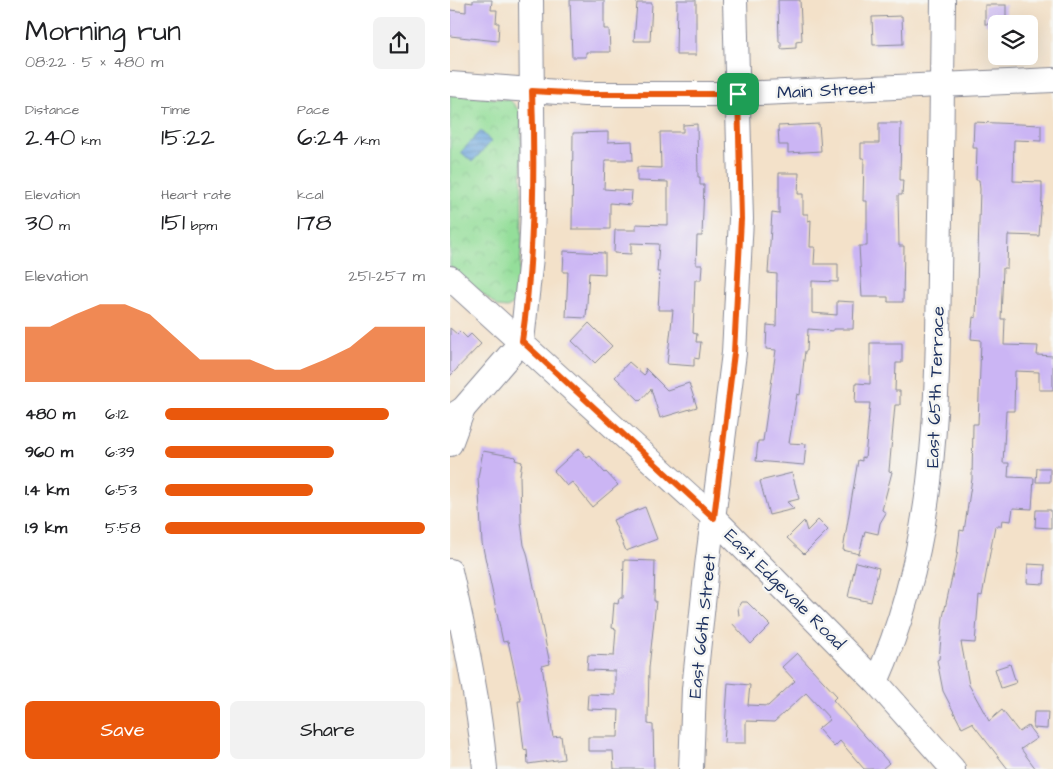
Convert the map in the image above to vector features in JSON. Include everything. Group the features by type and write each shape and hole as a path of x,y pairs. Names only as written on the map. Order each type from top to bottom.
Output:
{"street":[{"path":"450,444 456,413 522,341 532,248 531,0"},
{"name":"East 66th Street","path":"690,769 694,689 734,353 741,219 735,0"},
{"name":"East 65th Terrace","path":"876,682 894,641 909,595 923,534 932,472 938,384 943,0"},
{"name":"Main Street","path":"450,84 585,94 738,94 1053,80"},
{"name":"East Edgevale Road","path":"450,278 522,341 714,518 876,682 953,769"},
{"path":"450,571 466,641 482,734 485,769"}],"green space":[{"path":"450,94 510,100 521,112 522,243 516,303 507,308 498,307 450,266"}],"water":[{"path":"481,131 491,142 472,162 461,152"}],"building":[{"path":"473,0 492,0 491,10 497,10 496,23 499,23 498,41 450,36 450,10 466,12 466,2 473,3"},
{"path":"570,0 604,0 604,29 609,29 610,52 586,52 586,57 572,57"},
{"path":"677,0 696,0 696,55 676,55"},
{"path":"778,0 800,0 802,41 796,42 796,48 781,49 781,42 779,42"},
{"path":"637,3 652,3 650,41 634,41"},
{"path":"985,5 1006,5 1006,15 988,15 988,24 985,24"},
{"path":"902,16 903,44 873,45 872,17"},
{"path":"974,122 1041,125 1041,141 1014,140 1013,181 1042,182 1042,198 1039,236 1008,235 1007,268 1003,268 1001,319 1005,319 1004,345 1038,346 1037,355 1053,356 1053,390 1039,390 1039,372 1015,371 1014,411 1006,411 1003,463 1009,463 1008,477 1034,478 1032,509 1013,508 1011,521 1002,520 1001,526 995,526 982,596 979,595 975,643 961,642 969,685 989,721 1002,710 1019,732 1028,726 1037,738 1021,749 1036,769 1008,769 972,723 962,728 943,691 937,660 939,659 943,617 957,555 960,530 964,531 972,479 973,424 978,424 981,340 971,339 973,317 976,318 980,189 979,180 976,180 977,148 973,148"},
{"path":"879,123 901,123 900,180 903,180 902,195 898,195 899,246 904,246 903,302 888,302 888,297 862,297 859,246 867,246 867,201 863,201 864,158 861,158 861,143 879,143"},
{"path":"697,124 698,177 700,177 700,185 704,185 702,236 697,236 696,265 702,265 701,280 695,280 693,333 697,334 696,342 701,342 699,359 694,358 694,366 667,364 673,310 658,310 660,272 657,272 659,244 631,243 631,254 614,253 615,230 636,230 636,224 668,225 668,182 637,181 637,167 661,168 660,132 683,132 683,125"},
{"path":"819,124 821,151 788,153 788,145 779,145 778,126"},
{"path":"608,132 608,142 632,141 633,160 605,160 604,189 632,191 631,205 610,203 610,229 572,229 573,133"},
{"path":"779,173 799,173 798,194 803,194 803,214 808,214 808,221 811,220 810,247 815,247 814,264 838,264 838,282 812,281 812,313 837,315 837,301 854,302 853,329 833,329 833,331 808,329 807,351 805,351 800,395 797,394 789,443 806,444 804,465 756,461 758,441 763,441 776,350 766,349 767,325 776,326 777,274 768,273 772,213 779,214"},
{"path":"564,251 605,253 605,274 589,273 586,318 566,317 568,272 563,272"},
{"path":"589,323 612,346 595,363 572,341"},
{"path":"450,328 457,334 460,331 467,338 471,334 481,344 450,376"},
{"path":"870,343 902,343 902,363 896,363 895,391 900,391 900,405 895,405 889,471 892,472 882,510 886,513 880,523 878,534 865,531 859,554 843,550 858,460 862,461 862,457 865,458 870,403 855,403 856,383 870,384"},
{"path":"629,362 644,375 646,373 645,368 667,390 689,383 697,407 660,418 651,389 640,401 615,377"},
{"path":"579,448 587,458 590,456 618,485 592,507 572,482 567,486 554,471"},
{"path":"483,451 516,457 515,460 522,462 520,475 521,522 524,545 550,664 542,666 553,737 561,736 564,759 528,764 527,749 524,750 518,701 521,701 508,641 503,642 482,543 478,477"},
{"path":"1037,468 1050,468 1050,482 1036,482"},
{"path":"792,473 799,499 787,502 794,509 769,515 760,481"},
{"path":"645,507 657,539 626,551 613,520"},
{"path":"1036,510 1051,510 1051,528 1035,527"},
{"path":"818,520 828,530 804,554 787,538 804,521 807,531"},
{"path":"624,560 655,561 654,601 656,601 649,668 648,716 648,724 653,725 654,769 614,769 613,751 588,751 588,737 618,737 619,710 587,709 588,694 615,695 615,671 587,670 588,655 614,656 616,629 612,628 614,603 618,604 619,598 623,598"},
{"path":"856,562 879,568 871,602 848,597"},
{"path":"1028,564 1045,565 1044,584 1027,583"},
{"path":"741,602 747,602 770,625 751,644 732,623 739,616 738,607"},
{"path":"797,653 837,696 833,700 889,763 882,769 864,769 840,741 834,747 818,729 830,719 806,693 774,722 746,721 746,743 724,743 728,683 750,685 748,705 768,706 795,681 782,667"},
{"path":"1010,664 1016,683 1001,688 995,669"},
{"path":"1034,712 1048,712 1047,729 1033,728"}],"route":[{"path":"532,91 585,94 738,94 741,219 734,353 714,518 522,341 531,257 533,210 532,91"}]}
